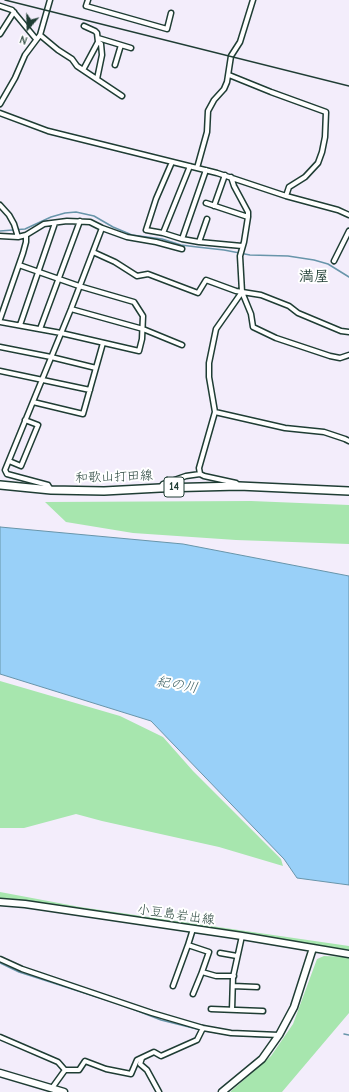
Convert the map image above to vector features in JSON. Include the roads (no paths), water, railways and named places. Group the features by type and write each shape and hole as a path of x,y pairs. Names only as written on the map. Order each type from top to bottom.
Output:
{"main road":[{"name":"和歌山打田線","path":"0,484 51,490 104,491 239,486 349,490"},
{"name":"小豆島岩出線","path":"0,902 25,904 242,936 349,954"},
{"path":"222,1092 262,1059 279,1036 294,1007 313,948"},
{"path":"0,1073 64,1092"}],"street":[{"path":"0,104 15,78 25,55 40,35 50,0"},
{"path":"88,0 86,6 167,28 172,13"},
{"path":"197,168 207,132 208,110 214,100 224,89 229,75 231,56 240,42 253,0"},
{"path":"0,6 12,10 36,39"},
{"path":"0,34 14,12"},
{"path":"84,26 94,30 97,33 98,40 101,44 102,55 97,79"},
{"path":"40,35 72,59 76,65 122,96"},
{"path":"83,70 98,40"},
{"path":"98,40 131,48"},
{"path":"115,65 120,45"},
{"path":"229,75 326,112 325,137 318,163 305,177 289,187 286,196"},
{"path":"0,113 48,131 225,175 286,196 338,210 349,215"},
{"path":"172,162 156,199 146,230 163,233 182,239 242,248"},
{"path":"163,233 190,166"},
{"path":"182,239 206,170"},
{"path":"214,206 225,175"},
{"path":"231,177 234,186 248,212 240,256 242,292 251,314 253,327 276,338 330,356 340,358 349,355"},
{"path":"206,203 248,217"},
{"path":"0,205 14,224 18,236"},
{"path":"199,242 206,219"},
{"path":"40,329 80,221"},
{"path":"0,236 26,235 44,224 80,221 90,222 127,237 156,242 182,249"},
{"path":"20,326 55,222"},
{"path":"51,490 48,485 7,474 5,470 71,309 102,228"},
{"path":"334,261 349,231"},
{"path":"0,319 26,242 26,235"},
{"path":"93,252 115,262 137,276 148,274 198,293 206,280 236,291 261,295 289,306 298,313 341,331 349,332"},
{"path":"0,322 61,333 139,351 144,316 134,302 79,286 19,264"},
{"path":"200,474 199,468 215,412 209,377 209,363 216,329 242,292"},
{"path":"71,309 143,329 182,345"},
{"path":"33,402 83,414 103,343"},
{"path":"0,347 96,368"},
{"path":"0,371 90,390"},
{"path":"215,412 285,428 324,432 345,438 349,441"},
{"path":"9,461 21,466 38,425 26,420"},
{"path":"160,488 163,484 200,474 236,483 239,486"},
{"path":"173,986 193,929"},
{"path":"232,1010 234,976 242,936"},
{"path":"188,945 209,952 193,994"},
{"path":"220,953 237,956"},
{"path":"0,959 22,969 152,1013 203,1028 231,1033 279,1036"},
{"path":"202,972 216,976 234,976"},
{"path":"233,986 257,987"},
{"path":"211,1009 263,1011"},
{"path":"0,1037 58,1062 65,1070 79,1070 85,1061 106,1069 131,1074 137,1060 154,1052 161,1056 198,1040 203,1028"},
{"path":"142,1058 140,1064 147,1070 159,1092"},
{"path":"52,1088 65,1070"}],"water":[{"name":"紀の川","path":"0,527 183,544 349,576 349,885 297,878 284,859 151,721 0,674"}],"waterway":[{"path":"0,231 25,229 51,217 76,212 94,216 113,227 132,235 162,239 181,245 224,250 250,255 288,256 314,260 328,264 349,277"},
{"path":"0,963 19,972 125,1006 161,1020 205,1031 227,1034"},
{"path":"344,1034 349,1035"},
{"path":"230,1035 264,1037"}],"railway":[{"path":"5,0 349,86"}],"district":[{"name":"満屋","path":"314,277"}]}
